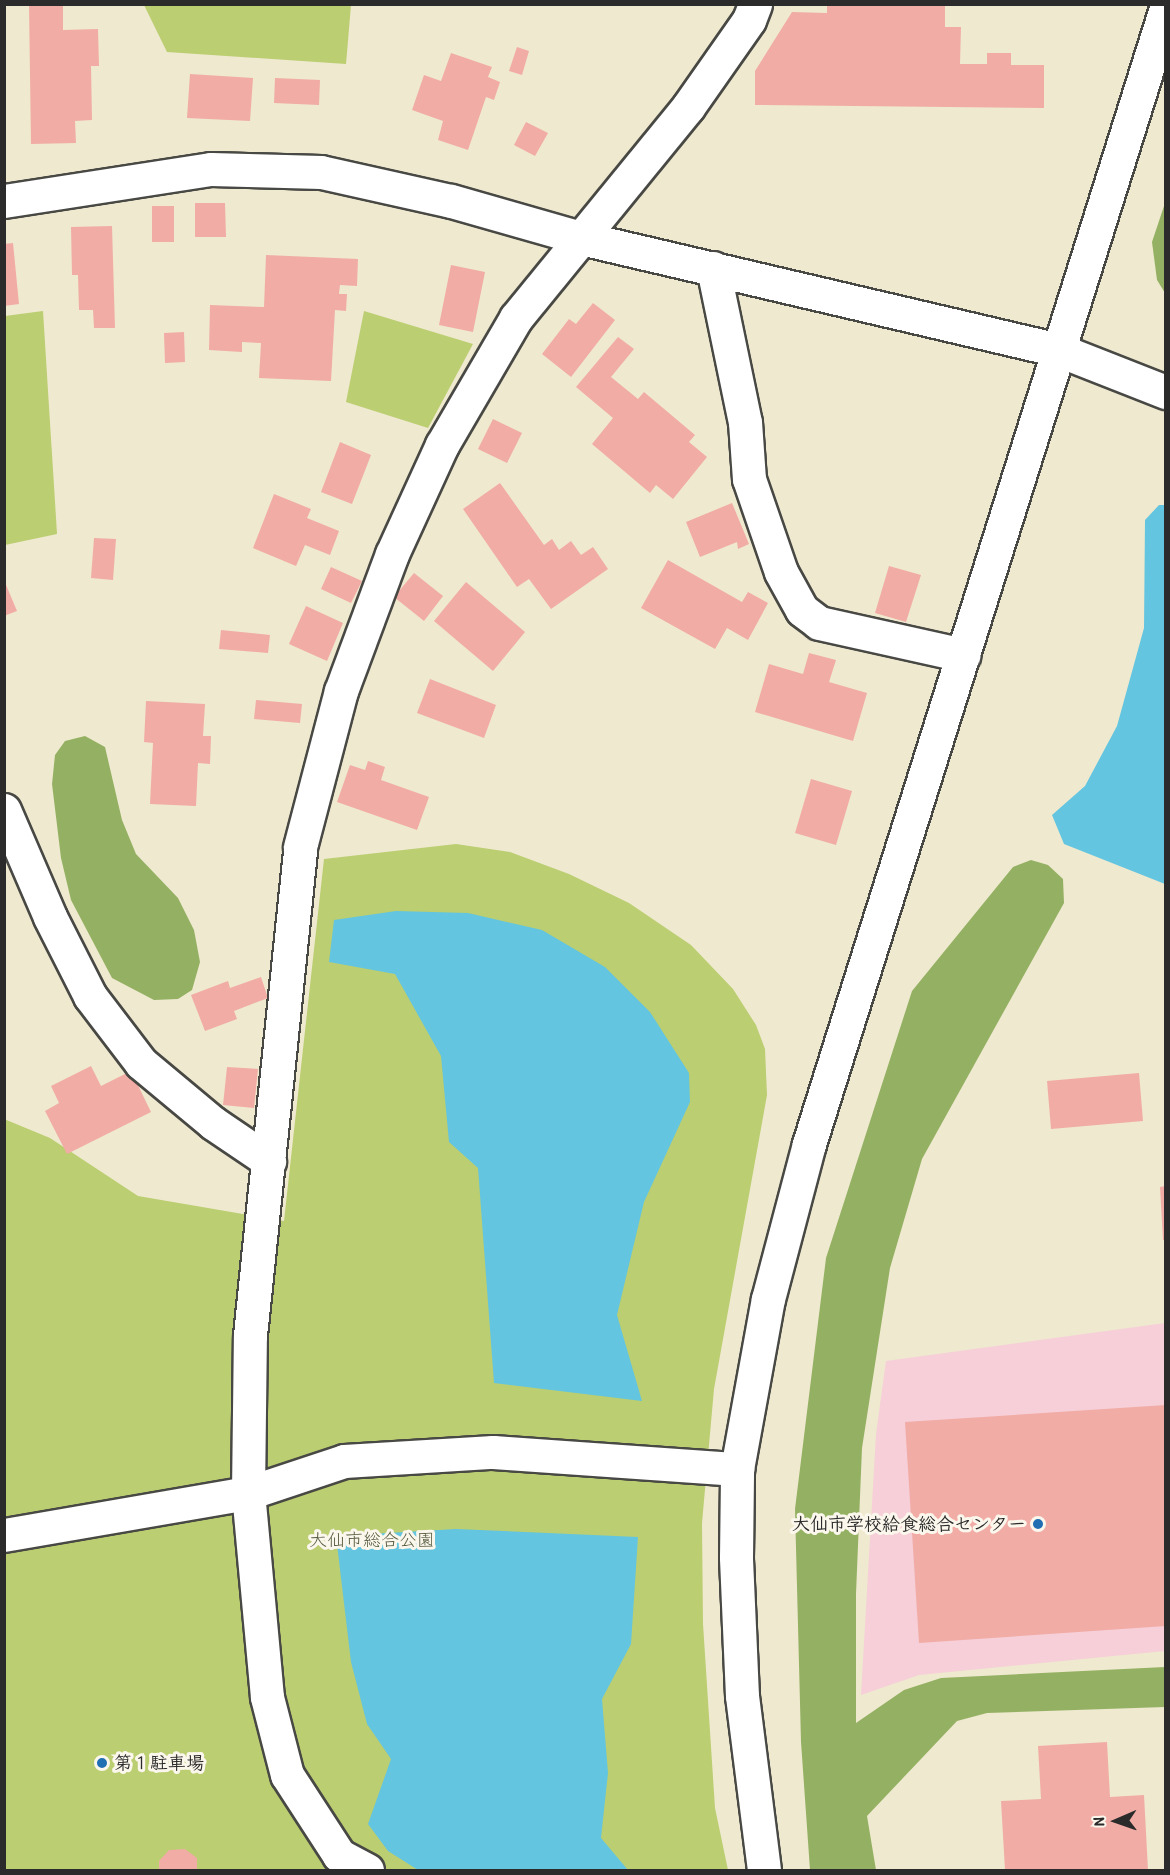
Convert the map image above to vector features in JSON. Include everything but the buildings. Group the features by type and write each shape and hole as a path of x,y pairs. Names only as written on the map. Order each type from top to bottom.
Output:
{"street":[{"path":"367,1870 339,1855 287,1775 267,1697 248,1493 250,1335 300,847 341,691 392,554 442,445 516,318 687,107 748,20 755,4"},
{"path":"764,1870 742,1696 736,1557 737,1469 768,1299 809,1144 963,655 1056,349 1166,8"},
{"path":"4,201 211,169 321,172 451,201 581,238 1056,349 1166,392"},
{"path":"713,268 744,422 749,479 781,572 802,610 819,623 963,655"},
{"path":"4,810 50,917 90,996 141,1063 213,1123 269,1161"},
{"path":"4,1535 248,1493 344,1461 493,1452 737,1469"}],"shaded area":[{"path":"1165,1323 1165,1651 919,1675 861,1695 876,1434 886,1361"}],"green space":[{"path":"144,5 351,5 346,64 167,52"},
{"path":"1165,203 1165,293 1157,280 1152,242"},
{"path":"43,311 57,534 5,545 5,316"},
{"path":"364,311 473,344 428,428 346,402"},
{"path":"85,736 105,747 122,820 136,854 178,898 194,930 200,962 192,990 178,999 154,1000 112,978 71,900 61,858 52,784 55,755 65,741"},
{"name":"大仙市総合公園","path":"456,844 510,852 569,874 629,903 691,945 733,989 756,1025 765,1049 767,1095 714,1389 702,1523 703,1624 715,1808 728,1870 5,1870 4,1119 50,1138 138,1196 284,1221 324,859"},
{"path":"1031,860 1048,865 1063,879 1064,903 922,1159 890,1268 862,1448 856,1594 856,1723 904,1690 941,1678 1165,1667 1165,1707 987,1713 957,1721 867,1816 876,1870 810,1870 801,1742 795,1509 826,1258 912,991 1013,867"}],"water":[{"path":"1159,505 1166,505 1165,884 1064,844 1052,815 1085,786 1117,726 1144,628 1145,520"},
{"path":"396,911 468,913 542,930 605,967 650,1012 689,1073 690,1102 644,1202 617,1315 642,1401 494,1383 478,1168 449,1142 441,1056 395,974 329,962 334,920"},
{"path":"456,1529 638,1537 631,1644 602,1699 608,1773 601,1838 628,1870 418,1870 388,1851 368,1824 391,1759 367,1724 351,1662 336,1536"}],"place":[{"name":"大仙市学校給食総合センター","path":"1038,1524"},
{"name":"第１駐車場","path":"102,1763"}]}
